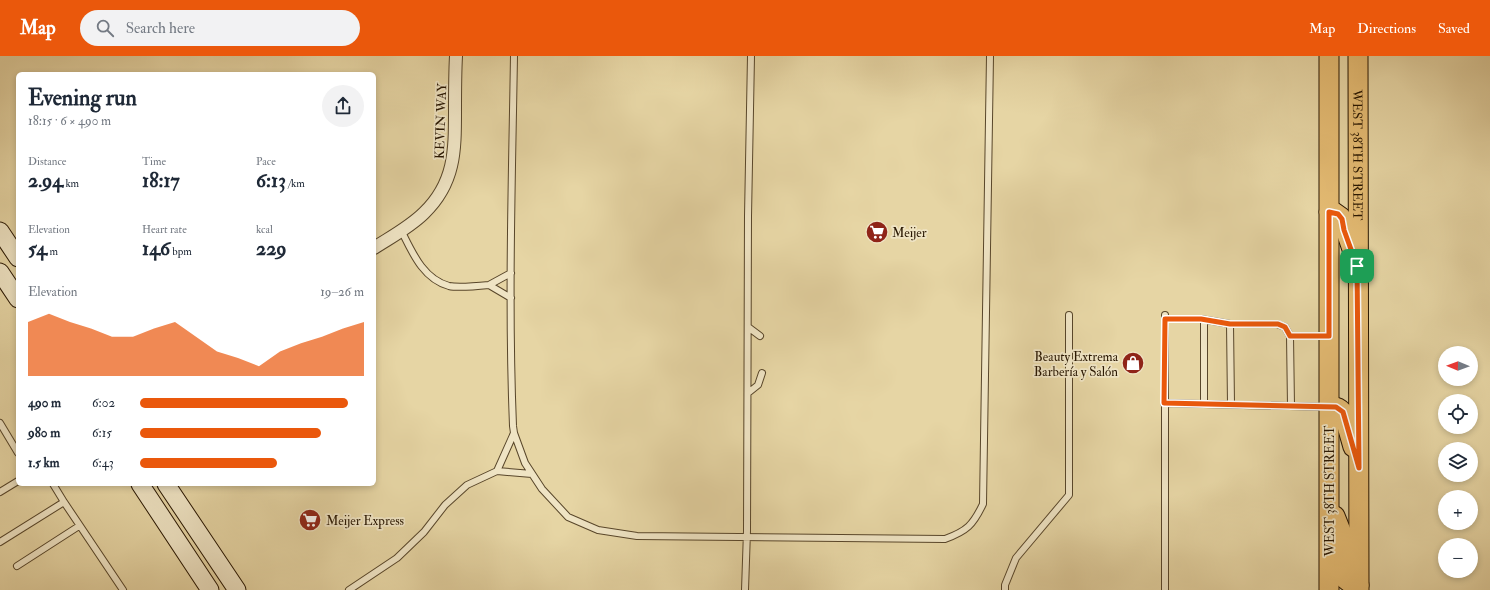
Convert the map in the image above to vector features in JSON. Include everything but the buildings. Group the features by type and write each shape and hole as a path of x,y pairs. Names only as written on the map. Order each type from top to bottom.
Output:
{"main road":[{"name":"WEST 38TH STREET","path":"1329,56 1329,590"},
{"name":"WEST 38TH STREET","path":"1358,56 1359,194 1357,266 1359,588"},
{"path":"1329,212 1338,214 1342,219 1344,230 1357,266"},
{"path":"0,231 16,255"},
{"path":"0,272 16,296"},
{"path":"1329,407 1336,407 1343,412 1359,468"},
{"path":"141,486 210,590"},
{"path":"167,486 237,590"},
{"path":"1330,502 1343,536 1345,579 1359,588"}],"street":[{"name":"KEVIN WAY","path":"376,247 416,221 435,200 446,181 452,165 455,149 456,56"}],"lane":[{"path":"514,56 511,273 511,379 514,433 524,463 542,489 568,517 598,530 637,536 945,539 962,533 975,520 983,504 990,56"},
{"path":"745,590 747,538 751,56"},
{"path":"401,230 414,257 430,276 449,286 489,286 511,298"},
{"path":"489,286 511,273"},
{"path":"1005,590 1005,585 1016,558 1068,495 1069,315"},
{"path":"1165,590 1165,317 1230,324 1278,324 1285,327 1290,336 1291,406"},
{"path":"1204,320 1204,403"},
{"path":"1230,324 1231,404"},
{"path":"748,327 760,336"},
{"path":"1290,336 1329,336"},
{"path":"748,393 758,385 762,373"},
{"path":"1164,403 1329,407"},
{"path":"0,422 16,450"},
{"path":"497,471 514,433"},
{"path":"349,590 397,558 424,532 445,505 467,486 497,471 532,474"},
{"path":"0,492 16,482"},
{"path":"54,486 79,526 123,590"},
{"path":"0,542 64,502"},
{"path":"17,566 79,526"}],"place":[{"name":"Meijer","path":"877,232"},
{"name":"Beauty Extrema Barbería y Salón","path":"1133,363"},
{"name":"Meijer Express","path":"310,520"}],"route":[{"path":"1329,212 1334,212 1341,217 1357,266 1359,468 1343,412 1336,407 1164,403 1165,319 1201,319 1230,324 1278,324 1285,327 1290,336 1329,336 1329,212"}]}
